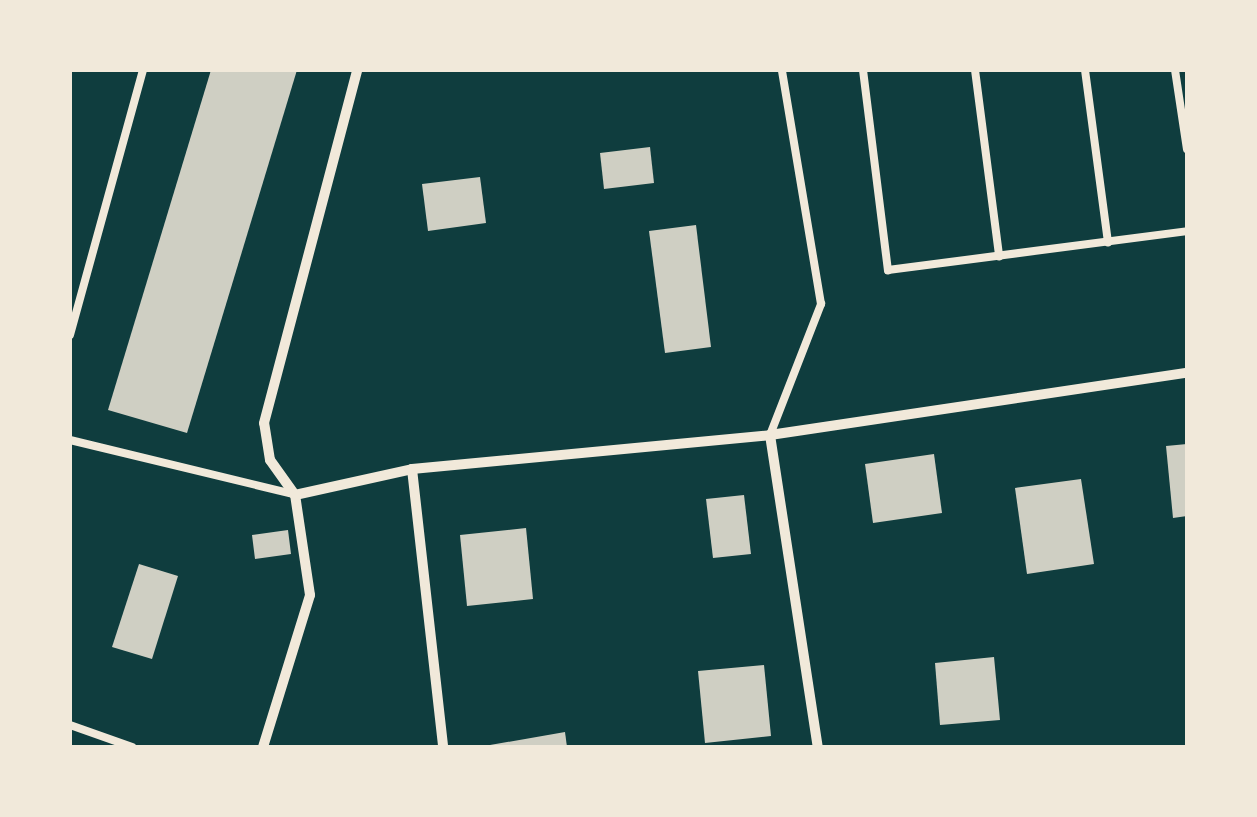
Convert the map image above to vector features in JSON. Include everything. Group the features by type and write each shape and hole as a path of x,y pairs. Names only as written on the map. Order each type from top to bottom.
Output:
{"street":[{"path":"262,747 310,595 295,495 270,460 264,423 357,70"},
{"path":"295,495 412,469 770,435 1187,373"},
{"path":"770,435 818,747"},
{"path":"412,469 444,747"}],"lane":[{"path":"70,335 74,294 143,70"},
{"path":"770,435 820,304 782,70"},
{"path":"863,70 888,270 1187,231"},
{"path":"975,70 1000,256"},
{"path":"1085,70 1108,242"},
{"path":"1175,70 1187,149"},
{"path":"70,440 295,495"},
{"path":"70,725 132,747"}],"building":[{"path":"211,70 297,70 187,433 108,410"},
{"path":"650,147 654,183 604,189 600,153"},
{"path":"480,177 486,223 428,231 422,184"},
{"path":"696,225 711,347 665,353 649,231"},
{"path":"1187,444 1187,516 1173,518 1166,446"},
{"path":"934,454 942,513 873,523 865,464"},
{"path":"1081,479 1094,564 1027,574 1015,488"},
{"path":"744,495 751,554 713,558 706,499"},
{"path":"526,528 533,599 467,606 460,535"},
{"path":"288,530 291,554 255,559 252,535"},
{"path":"139,564 178,576 152,659 112,647"},
{"path":"994,657 1000,720 940,725 935,663"},
{"path":"764,665 771,736 705,743 698,671"},
{"path":"565,732 567,747 490,745"}]}
